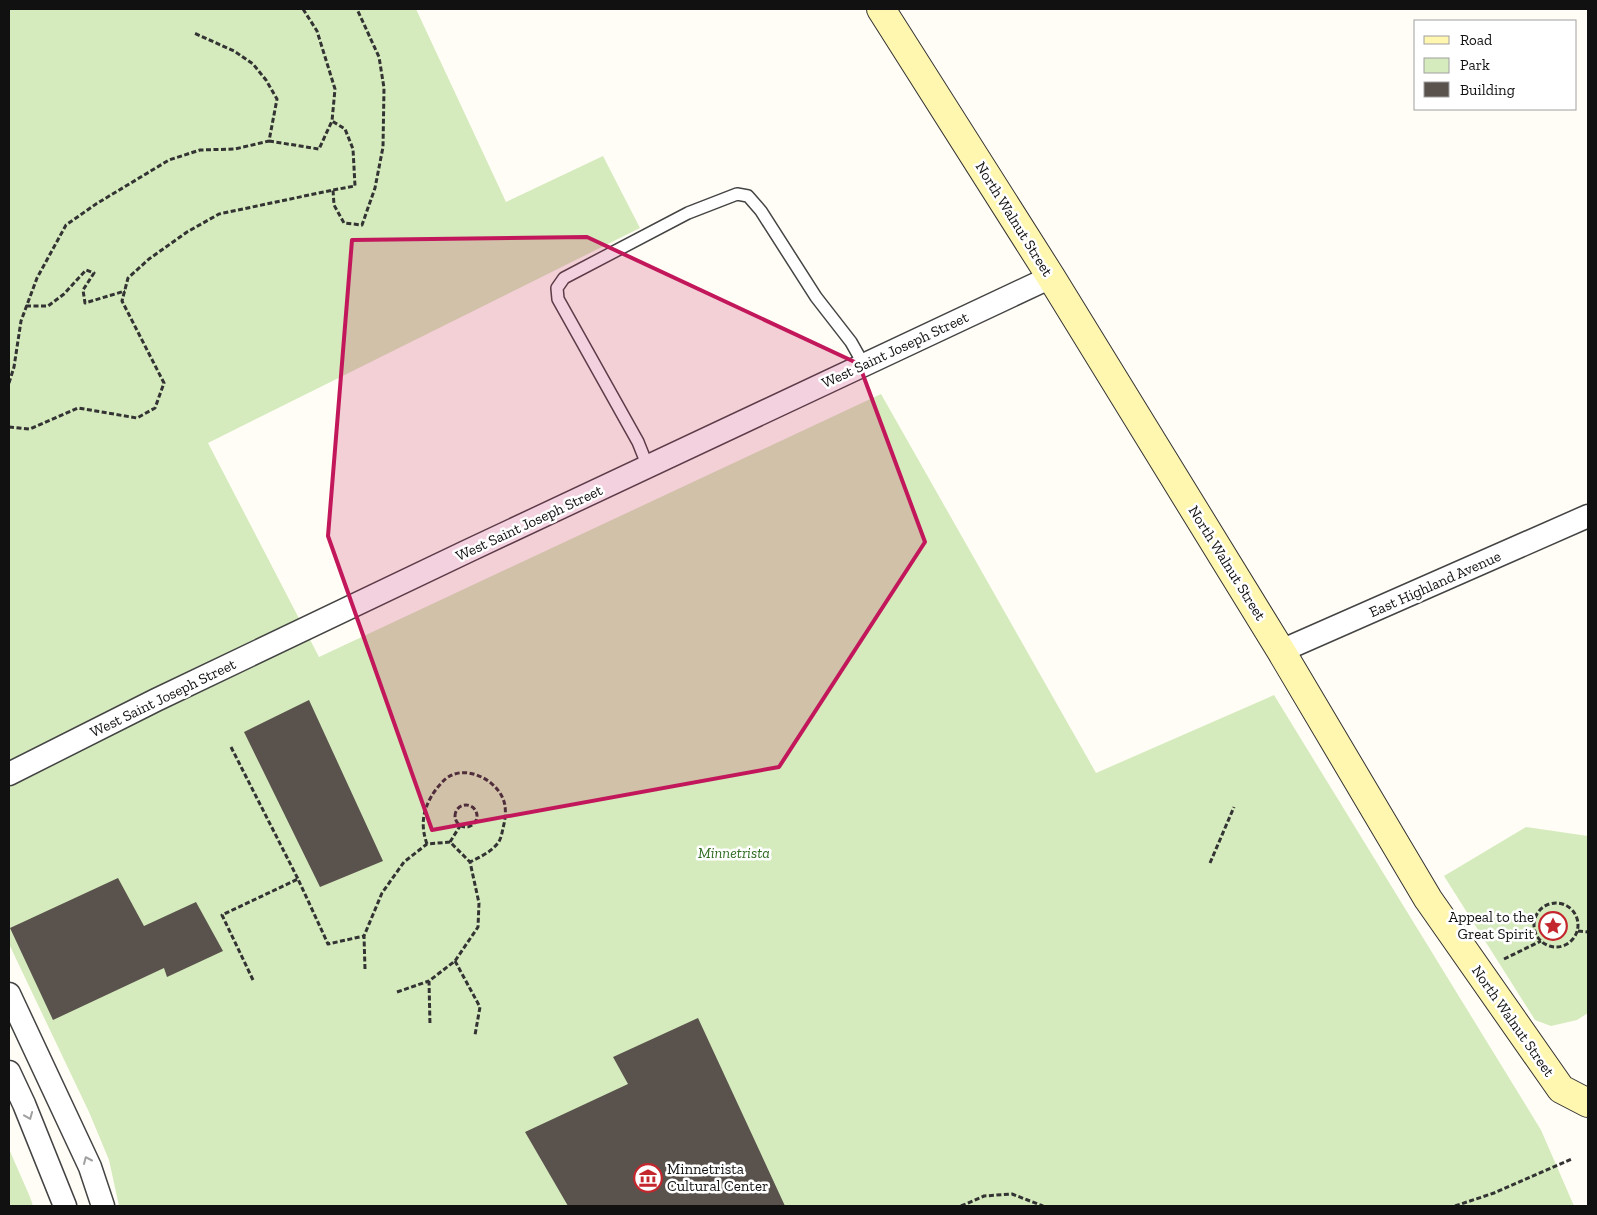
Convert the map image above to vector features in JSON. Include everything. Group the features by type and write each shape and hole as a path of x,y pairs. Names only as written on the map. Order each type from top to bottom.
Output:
{"main road":[{"name":"North Walnut Street","path":"888,11 1281,652 1428,899 1561,1089 1588,1103"}],"street":[{"name":"West Saint Joseph Street","path":"9,774 156,700 470,550 1051,278"},
{"name":"East Highland Avenue","path":"1281,652 1588,516"},
{"path":"9,994 90,1167 103,1206"},
{"path":"9,1072 28,1112 65,1206"}],"lane":[{"path":"648,467 638,442 558,299 557,288 564,278 688,213 737,194 748,196 761,211 816,298 851,342 864,365"}],"path":[{"path":"9,383 14,367 21,321 26,306 37,278 66,225 96,204 169,160 200,150 235,149 270,141 319,149 332,121 335,89 317,31 303,9"},
{"path":"333,190 334,204 344,222 362,225 375,188 382,147 384,88 379,57 356,9"},
{"path":"194,33 234,51 253,64 266,80 276,99 270,141"},
{"path":"9,427 30,429 78,408 137,418 155,408 164,383 122,301 128,278 149,258 187,232 219,214 355,186 353,149 344,129 332,121"},
{"path":"26,306 48,306 64,294 86,270 94,273 83,290 85,303 125,291"},
{"path":"231,747 298,879 328,944 364,936"},
{"path":"427,844 422,831 426,807 434,792 451,775 468,772 483,778 497,789 505,804 505,821 500,842 485,854 470,862"},
{"path":"461,806 473,807 477,812 476,823 467,828 460,826 455,820 456,812 461,806"},
{"path":"1210,863 1234,807"},
{"path":"450,842 460,826"},
{"path":"366,968 364,936 382,892 404,862 427,844 450,842 470,862 479,903 478,927 455,961 429,981 397,992"},
{"path":"254,980 222,915 298,879"},
{"path":"1561,904 1568,906 1577,917 1578,931 1569,944 1562,947 1546,946 1540,942 1534,929 1534,921 1540,909 1546,905 1561,904"},
{"path":"1578,931 1588,932"},
{"path":"1499,962 1540,942"},
{"path":"455,961 480,1006 475,1035"},
{"path":"429,981 430,1025"},
{"path":"1455,1206 1494,1193 1572,1159"},
{"path":"961,1206 984,1196 1012,1194 1042,1206"}],"highlighted area":[{"path":"587,237 859,364 925,542 779,767 432,830 328,536 352,240"}],"green space":[{"name":"Minnetrista","path":"9,9 416,9 506,202 603,156 640,228 208,443 319,657 881,394 1096,773 1274,695 1541,1130 1574,1206 119,1206 109,1160 89,1112 9,944"},
{"path":"1526,827 1588,836 1588,1013 1577,1020 1551,1026 1535,1020 1444,876"},
{"path":"9,1149 30,1197 33,1206 9,1206"}],"building":[{"path":"309,700 383,861 320,887 244,732"},
{"path":"118,878 144,926 196,902 223,951 167,977 164,968 53,1020 10,928"},
{"name":"Minnetrista Cultural Center","path":"698,1018 785,1206 568,1206 525,1132 628,1084 613,1057"}],"place":[{"name":"Appeal to the Great Spirit","path":"1553,926"},
{"name":"Minnetrista Cultural Center","path":"648,1178"}]}
